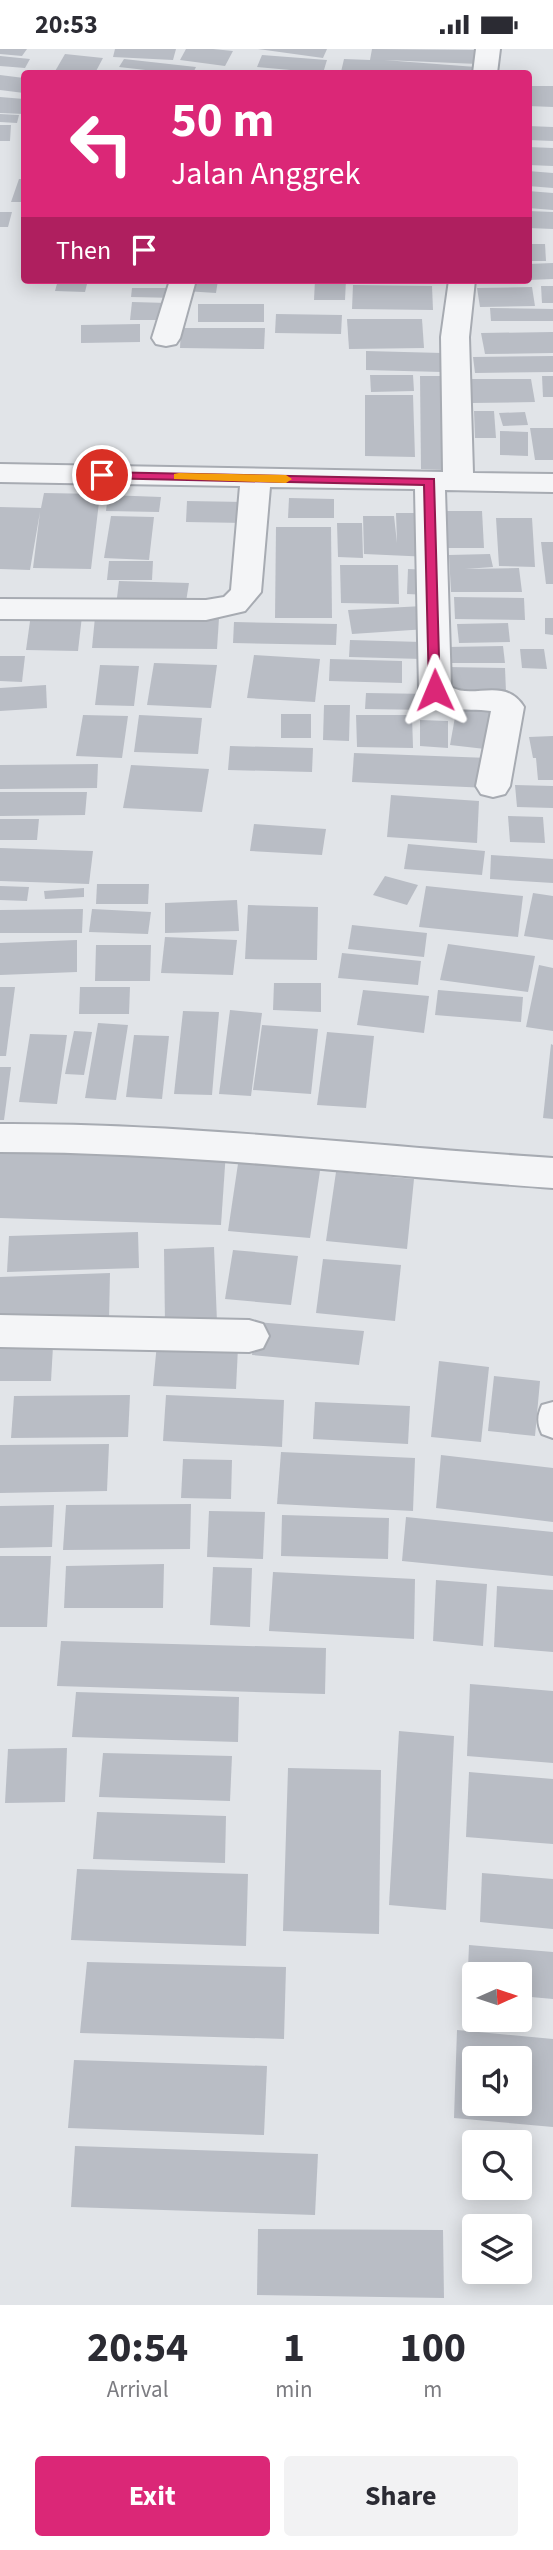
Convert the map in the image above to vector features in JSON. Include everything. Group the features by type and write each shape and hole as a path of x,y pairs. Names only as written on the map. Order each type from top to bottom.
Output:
{"street":[{"path":"485,70 488,49"},
{"path":"166,338 182,284"},
{"path":"462,284 444,482 435,690 441,697 449,700 492,700 504,702 508,707 493,786"},
{"path":"0,473 553,484"},
{"path":"0,609 206,610 234,604 246,592 256,478"},
{"path":"0,1138 52,1137 219,1146 553,1173"},
{"path":"0,1331 250,1336"}],"lane":[{"path":"553,1414 553,1425"}],"building":[{"path":"0,49 27,49 22,56 0,54"},
{"path":"115,49 176,49 173,60 113,57"},
{"path":"186,49 233,51 225,66 180,60"},
{"path":"258,49 327,49 323,58"},
{"path":"372,49 479,50 478,64 384,60 476,67 476,70 341,70 344,59 370,60"},
{"path":"65,54 103,58 97,70 56,70"},
{"path":"262,55 327,60 324,70 257,67"},
{"path":"0,56 30,59 25,68 0,66"},
{"path":"124,59 196,67 194,70 146,70 119,67"},
{"path":"0,75 21,78 21,93 0,90"},
{"path":"532,86 553,86 553,107 532,106"},
{"path":"0,97 21,99 21,114 0,113"},
{"path":"0,114 19,115 17,123 0,122"},
{"path":"0,125 11,125 10,141 0,141"},
{"path":"532,126 553,127 553,141 532,140"},
{"path":"532,147 553,148 553,166 532,165"},
{"path":"532,171 553,173 553,188 532,186"},
{"path":"19,179 21,179 21,202 11,202"},
{"path":"532,191 553,193 553,210 532,208"},
{"path":"532,211 553,212 553,229 532,228"},
{"path":"0,212 12,212 8,227 0,227"},
{"path":"532,244 545,244 546,261 532,261"},
{"path":"553,263 553,279 532,280 532,264"},
{"path":"57,284 87,284 85,292 55,291"},
{"path":"186,284 217,284 216,293 185,291"},
{"path":"315,284 346,284 345,300 314,300"},
{"path":"353,285 432,286 433,310 352,309"},
{"path":"541,286 553,286 553,303 542,303"},
{"path":"532,287 535,306 480,307 477,288"},
{"path":"132,288 177,288 177,298 131,297"},
{"path":"132,302 168,303 166,320 130,320"},
{"path":"198,304 264,304 264,322 198,322"},
{"path":"490,308 553,309 553,321 491,321"},
{"path":"276,314 342,315 341,334 275,333"},
{"path":"347,319 422,319 424,348 349,349"},
{"path":"140,324 140,342 81,343 81,325"},
{"path":"181,328 265,328 264,349 180,348"},
{"path":"553,332 553,353 485,354 481,333"},
{"path":"366,351 442,353 442,372 366,370"},
{"path":"553,356 553,372 475,373 473,357"},
{"path":"370,375 413,375 414,391 371,392"},
{"path":"420,376 442,376 443,470 421,469"},
{"path":"542,376 553,376 553,397 543,397"},
{"path":"468,379 531,379 535,402 471,403"},
{"path":"365,395 413,395 415,457 365,456"},
{"path":"474,411 494,411 496,438 475,438"},
{"path":"525,412 528,425 503,426 499,413"},
{"path":"530,428 553,428 553,460 535,460"},
{"path":"500,431 528,432 528,456 500,455"},
{"path":"44,493 100,494 91,569 33,568 40,512 30,570 0,569 0,507 41,508"},
{"path":"108,495 161,497 159,512 106,511"},
{"path":"289,498 334,499 334,518 288,518"},
{"path":"187,501 245,502 245,523 186,522"},
{"path":"446,511 482,511 484,548 448,548"},
{"path":"396,513 429,513 431,557 364,554 363,516 394,516 397,543"},
{"path":"111,516 154,517 149,560 104,558"},
{"path":"496,518 532,518 535,567 499,566"},
{"path":"337,523 362,523 363,558 338,557"},
{"path":"276,527 331,527 332,618 275,618"},
{"path":"541,542 553,542 553,584 546,584"},
{"path":"490,554 493,567 465,569 519,568 522,592 451,592 449,555"},
{"path":"109,561 153,561 152,580 107,580"},
{"path":"340,565 398,565 399,604 341,603"},
{"path":"408,569 431,570 430,595 407,594"},
{"path":"119,581 189,583 185,608 116,606"},
{"path":"454,597 524,598 525,620 455,619"},
{"path":"423,606 427,629 352,634 348,610"},
{"path":"31,614 82,616 78,651 26,650"},
{"path":"95,617 219,618 217,649 92,648"},
{"path":"545,618 553,618 553,635 545,634"},
{"path":"234,622 337,624 336,645 233,643"},
{"path":"508,623 510,642 459,643 457,624"},
{"path":"350,640 422,642 422,659 349,657"},
{"path":"503,646 505,663 449,663 447,647"},
{"path":"520,649 544,649 547,669 522,668"},
{"path":"254,655 320,659 315,702 247,698"},
{"path":"0,656 25,656 22,682 0,681"},
{"path":"330,659 402,661 402,683 329,681"},
{"path":"154,663 217,665 211,708 147,705"},
{"path":"100,665 139,666 134,706 95,705"},
{"path":"447,667 505,668 506,692 448,691"},
{"path":"46,685 47,708 0,711 0,688"},
{"path":"366,693 431,694 431,710 365,709"},
{"path":"324,705 350,705 349,741 323,740"},
{"path":"457,706 501,710 494,750 450,745"},
{"path":"281,714 311,714 311,738 281,738"},
{"path":"83,715 128,716 122,758 76,756"},
{"path":"139,715 202,718 198,754 134,752"},
{"path":"356,715 412,715 413,748 357,747"},
{"path":"420,720 448,721 448,748 420,746"},
{"path":"553,736 553,780 538,780 536,758 533,758 529,737"},
{"path":"230,746 313,748 312,772 228,770"},
{"path":"354,753 489,758 489,788 352,782"},
{"path":"98,764 97,788 0,789 0,765"},
{"path":"131,765 209,769 202,812 123,808"},
{"path":"515,785 553,786 553,808 517,807"},
{"path":"0,792 87,792 85,815 0,816"},
{"path":"391,795 479,801 477,843 387,837"},
{"path":"508,816 543,817 545,843 510,842"},
{"path":"0,819 39,819 37,840 0,840"},
{"path":"254,824 326,829 322,855 250,851"},
{"path":"408,844 485,851 482,875 404,869"},
{"path":"0,848 93,851 89,884 0,881"},
{"path":"491,855 553,859 553,883 490,879"},
{"path":"385,876 418,885 407,905 373,895"},
{"path":"97,884 149,884 148,904 96,904"},
{"path":"0,886 29,887 27,901 0,900"},
{"path":"426,886 523,896 518,937 419,927"},
{"path":"84,888 84,897 45,899 44,891"},
{"path":"533,893 553,896 553,940 524,936"},
{"path":"237,900 239,931 165,933 165,903"},
{"path":"248,905 318,907 317,960 245,959"},
{"path":"83,909 82,933 0,933 0,910"},
{"path":"92,909 151,912 148,934 89,932"},
{"path":"352,925 427,933 424,957 348,949"},
{"path":"165,937 237,940 233,975 161,973"},
{"path":"77,940 77,972 0,975 0,943"},
{"path":"448,944 535,956 528,992 440,980"},
{"path":"96,945 151,945 150,981 95,981"},
{"path":"342,953 421,961 418,985 338,978"},
{"path":"539,965 553,968 553,1031 526,1027"},
{"path":"274,983 321,983 321,1012 273,1010"},
{"path":"0,987 15,987 6,1056 0,1056"},
{"path":"80,987 130,987 129,1014 79,1014"},
{"path":"363,990 429,996 424,1033 357,1025"},
{"path":"438,990 523,997 521,1022 435,1015"},
{"path":"230,1010 262,1013 251,1096 219,1094"},
{"path":"183,1011 219,1012 212,1095 174,1094"},
{"path":"98,1023 128,1025 116,1100 85,1098"},
{"path":"262,1025 318,1029 311,1094 253,1090"},
{"path":"74,1031 92,1032 84,1075 65,1074"},
{"path":"327,1032 374,1036 366,1108 317,1105"},
{"path":"30,1034 67,1035 57,1104 19,1102"},
{"path":"134,1035 169,1036 162,1099 126,1097"},
{"path":"551,1044 553,1045 553,1119 543,1118"},
{"path":"0,1067 11,1067 4,1120 0,1120"},
{"path":"0,1144 226,1151 221,1225 0,1218"},
{"path":"239,1157 321,1164 310,1238 228,1231"},
{"path":"336,1172 414,1179 407,1249 326,1241"},
{"path":"138,1232 139,1268 7,1272 9,1236"},
{"path":"214,1247 217,1322 165,1324 164,1249"},
{"path":"233,1250 298,1256 291,1305 225,1299"},
{"path":"323,1259 401,1265 395,1321 316,1313"},
{"path":"110,1273 109,1320 0,1324 0,1277"},
{"path":"256,1322 364,1331 359,1365 252,1355"},
{"path":"157,1343 238,1347 236,1389 153,1386"},
{"path":"0,1346 53,1346 51,1381 0,1381"},
{"path":"439,1361 489,1367 481,1442 431,1437"},
{"path":"494,1376 540,1381 535,1436 488,1431"},
{"path":"130,1395 128,1437 11,1438 14,1396"},
{"path":"166,1395 284,1400 282,1447 163,1441"},
{"path":"315,1402 410,1406 408,1444 313,1439"},
{"path":"109,1444 107,1491 0,1493 0,1445"},
{"path":"281,1452 415,1458 413,1511 277,1504"},
{"path":"441,1455 553,1468 553,1522 436,1508"},
{"path":"183,1459 232,1460 231,1499 181,1498"},
{"path":"191,1504 190,1549 63,1550 66,1505"},
{"path":"54,1505 52,1547 0,1548 0,1506"},
{"path":"209,1511 265,1512 263,1559 207,1557"},
{"path":"282,1515 389,1518 388,1559 281,1556"},
{"path":"406,1517 553,1532 553,1576 402,1561"},
{"path":"0,1556 51,1556 47,1627 0,1627"},
{"path":"164,1564 163,1608 64,1608 66,1566"},
{"path":"213,1567 252,1568 250,1627 210,1625"},
{"path":"273,1572 415,1579 414,1639 269,1631"},
{"path":"436,1580 487,1584 483,1646 433,1641"},
{"path":"497,1586 553,1590 553,1652 494,1647"},
{"path":"61,1641 326,1648 325,1694 57,1686"},
{"path":"470,1684 553,1691 553,1763 467,1756"},
{"path":"76,1692 239,1697 238,1742 72,1737"},
{"path":"399,1731 454,1736 446,1910 389,1905"},
{"path":"67,1748 65,1802 5,1803 8,1749"},
{"path":"103,1753 232,1756 230,1801 99,1797"},
{"path":"288,1768 381,1770 379,1934 283,1931"},
{"path":"469,1772 553,1779 553,1844 466,1837"},
{"path":"97,1812 226,1816 225,1863 93,1859"},
{"path":"77,1869 248,1874 246,1946 71,1940"},
{"path":"482,1873 553,1879 553,1929 480,1922"},
{"path":"469,1945 553,1952 553,1999 532,1997 532,1962 468,1962"},
{"path":"87,1962 286,1967 284,2039 80,2033"},
{"path":"457,2030 553,2039 553,2127 454,2118"},
{"path":"74,2060 267,2066 264,2135 68,2128"},
{"path":"75,2146 318,2154 315,2215 71,2207"},
{"path":"258,2229 443,2230 444,2298 257,2295"}],"slow traffic":[{"path":"179,477 286,479"}],"route":[{"path":"102,475 430,481 435,690"}]}
